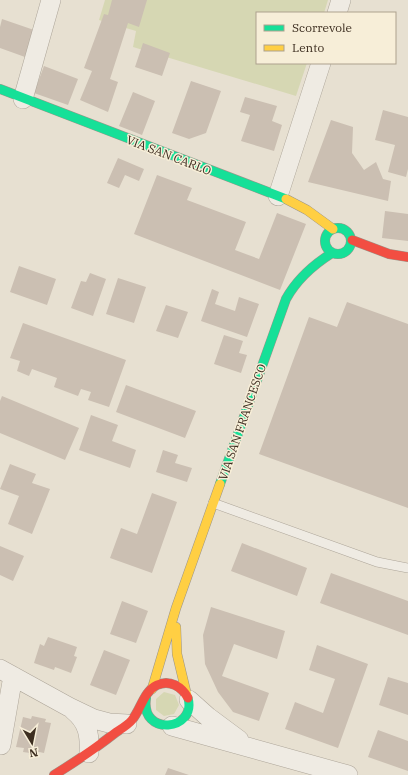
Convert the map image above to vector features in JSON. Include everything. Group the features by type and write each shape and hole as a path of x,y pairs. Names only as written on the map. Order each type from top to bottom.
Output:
{"street":[{"path":"23,98 51,0"},
{"path":"337,12 341,0"},
{"path":"278,196 321,64"},
{"name":"VIA SAN CARLO","path":"0,89 290,200 333,228"},
{"path":"332,253 327,249 325,238 328,232 333,228 341,228 351,236 352,240 390,254 408,258"},
{"name":"VIA SAN FRANCESCO","path":"152,689 176,608 286,299 297,280 307,270 332,253 338,254 348,250 351,246 352,240"},
{"name":"VIA SAN FRANCESCO","path":"176,608 177,654 188,698"},
{"path":"1,745 6,673 69,707 109,723 124,732"},
{"path":"54,775 94,745 124,732 152,689 165,683 174,684 180,687 188,698 218,725 250,747"},
{"path":"146,698 146,710 149,717 152,720 167,726 250,747 348,775"},
{"path":"150,729 167,726 179,722 184,718 188,711 188,698"},
{"path":"69,707 83,719 94,745"},
{"path":"94,745 124,732"}],"lane":[{"path":"213,503 377,562 408,568"}],"green space":[{"path":"105,0 328,0 324,12 256,12 256,64 307,64 296,96 133,47 136,31 99,20"},
{"path":"164,692 175,695 179,705 174,714 164,716 156,710 156,699"}],"building":[{"path":"112,0 147,0 139,27 128,23 110,79 118,82 108,112 80,100 92,71 84,68 104,14 108,15"},
{"path":"2,19 34,30 25,57 0,48 0,27"},
{"path":"143,43 170,53 162,76 135,67"},
{"path":"44,66 78,79 68,105 34,93"},
{"path":"191,81 221,91 206,133 189,139 172,133"},
{"path":"133,92 155,101 142,135 119,126"},
{"path":"245,97 277,106 272,121 282,125 274,151 241,141 250,115 240,112"},
{"path":"383,110 408,117 408,169 406,177 388,172 395,145 375,140"},
{"path":"331,120 353,127 352,153 364,170 376,162 383,179 391,181 388,201 308,182"},
{"path":"118,158 144,169 139,181 125,175 119,188 107,183"},
{"path":"157,175 192,188 187,200 246,222 235,250 259,259 277,213 306,224 280,290 134,234"},
{"path":"385,211 408,214 408,241 382,238"},
{"path":"19,266 56,279 47,305 10,292"},
{"path":"90,273 106,279 93,316 71,308 81,281 86,282"},
{"path":"118,278 146,287 134,323 106,314"},
{"path":"212,289 219,292 215,304 235,311 239,297 259,304 247,337 201,321"},
{"path":"347,302 408,324 408,508 259,454 309,317 337,327"},
{"path":"166,305 188,312 178,338 156,331"},
{"path":"23,323 126,360 109,407 88,400 91,392 81,389 78,396 54,387 57,378 32,369 29,376 17,371 20,361 10,358"},
{"path":"224,335 243,341 239,353 247,355 241,373 214,364"},
{"path":"126,385 196,411 185,438 116,412"},
{"path":"2,396 79,428 65,460 0,433 0,401"},
{"path":"91,415 118,425 112,441 136,450 130,468 79,450"},
{"path":"163,450 178,455 175,463 192,468 187,482 156,472"},
{"path":"10,464 36,474 32,483 50,489 32,534 8,524 19,496 0,489"},
{"path":"152,493 177,502 152,573 110,558 121,528 137,534"},
{"path":"242,543 307,568 297,596 231,571"},
{"path":"0,546 24,556 13,581 0,575"},
{"path":"331,573 408,601 408,635 320,603"},
{"path":"122,601 148,611 136,643 110,634"},
{"path":"211,607 285,631 277,659 234,644 222,676 269,693 259,721 233,712 218,692 205,664 203,635"},
{"path":"48,637 77,647 74,656 77,657 71,673 55,667 54,670 34,663 40,644 44,646"},
{"path":"317,645 368,664 338,748 285,729 295,702 323,713 335,679 309,670"},
{"path":"104,650 130,660 116,695 90,685"},
{"path":"388,677 408,683 408,715 379,705"},
{"path":"32,716 46,719 45,722 51,723 44,753 30,750 30,753 23,752 24,748 16,747 23,717 31,719"},
{"path":"378,730 408,741 408,771 368,757"},
{"path":"168,768 189,775 165,775"}],"traffic: fast":[{"path":"0,89 286,199"},
{"path":"338,228 347,232 351,241 347,250 338,254 329,250 325,241 329,232 338,228"},
{"path":"220,484 286,299 295,285 306,273 318,262 332,253"},
{"path":"146,698 146,711 151,719 159,724 168,725 177,723 184,717 189,709 188,698"}],"traffic: slow":[{"path":"286,199 307,210 333,229"},
{"path":"152,689 176,608 220,484"},
{"path":"176,627 177,654 187,696"}],"traffic: jam":[{"path":"352,240 389,254 408,257"},
{"path":"54,775 128,724 135,716 149,691 157,685 162,683 175,685 179,687 188,698"}]}
